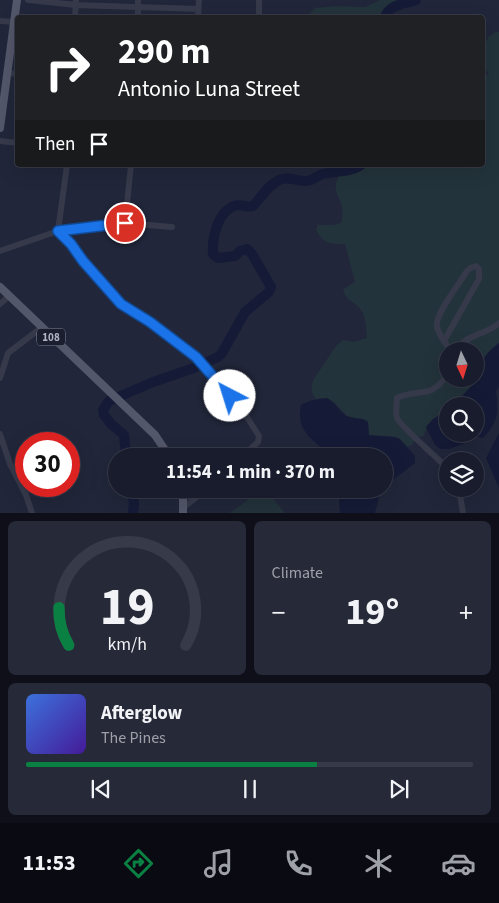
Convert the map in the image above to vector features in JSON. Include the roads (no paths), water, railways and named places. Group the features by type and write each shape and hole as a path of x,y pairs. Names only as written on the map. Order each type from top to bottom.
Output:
{"main road":[{"path":"16,15 17,0"},
{"path":"0,128 15,22"},
{"name":"108","path":"0,287 126,407 154,435 163,448"}],"street":[{"path":"28,0 138,3 198,9"},
{"path":"198,15 199,0"},
{"path":"259,0 259,15"},
{"path":"76,2 76,15"},
{"path":"0,20 15,22"},
{"path":"8,73 15,74"},
{"path":"0,142 15,143"},
{"path":"58,231 67,167"},
{"path":"125,223 131,167"},
{"path":"0,251 58,231 125,223 172,227"},
{"path":"58,231 121,304 150,322 196,357 258,434 259,441 252,448"},
{"path":"476,266 480,274 477,284 444,341 437,328 438,317 467,271 476,266"},
{"path":"0,304 9,296"},
{"path":"463,342 494,328 499,323"},
{"path":"0,378 8,353 41,328"},
{"path":"439,385 431,392 413,393 397,398 396,417 402,426 439,460"},
{"path":"0,434 10,464 32,513"},
{"path":"460,497 463,513"},
{"path":"183,510 197,498"}],"water":[{"path":"499,343 499,387 496,391 496,416 492,427 484,437 484,397 462,397 470,388 484,388 484,358"},
{"path":"327,398 345,415 366,420 368,422 369,435 400,439 415,456 415,463 393,480 393,448 321,448 304,429 300,415 301,405 317,399"},
{"path":"439,416 439,442 465,442 463,444 449,449 441,449 435,445 426,427"},
{"path":"499,433 499,488 486,458"},
{"path":"340,498 379,498 375,513 340,513"}],"waterway":[{"path":"386,15 393,7 416,0"},
{"path":"125,448 124,435 104,415 103,410 109,401 218,357 245,312 269,292 271,287 252,254 247,249 240,251 235,256 218,258 213,254 213,241 223,214 236,205 253,206 269,187 282,179 308,181 323,174 358,167"},
{"path":"133,498 133,513"}]}
